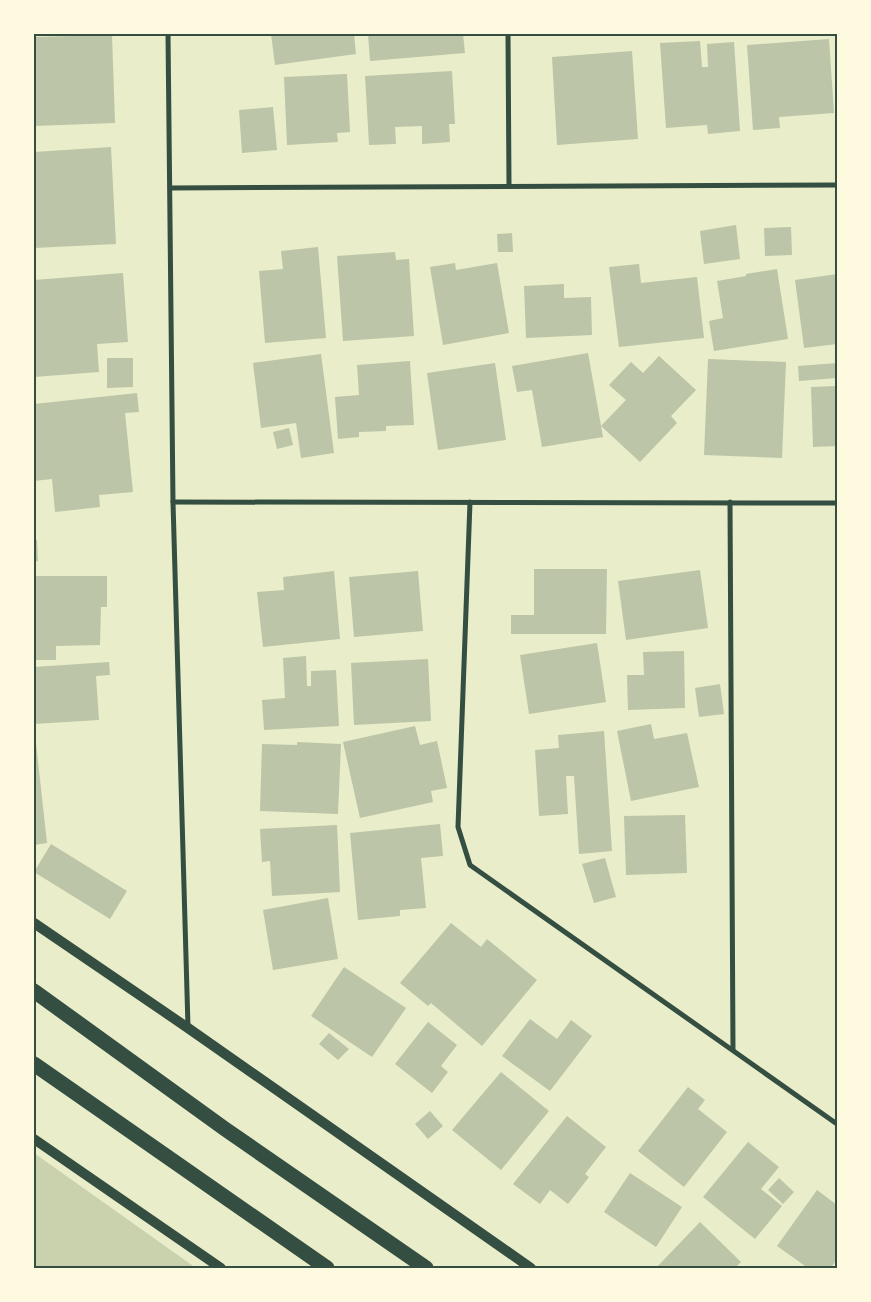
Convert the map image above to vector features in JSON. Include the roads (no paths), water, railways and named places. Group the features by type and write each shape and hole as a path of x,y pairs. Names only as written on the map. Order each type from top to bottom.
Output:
{"highway":[{"path":"34,991 225,1128 426,1268"},
{"path":"34,1064 327,1268"}],"main road":[{"path":"34,923 188,1028 531,1268"},
{"path":"34,1139 221,1268"}],"street":[{"path":"168,34 173,502 188,1028"},
{"path":"508,34 508,186"},
{"path":"170,188 837,185"},
{"path":"173,502 837,502"},
{"path":"470,502 458,827 470,865 837,1124"},
{"path":"730,502 733,1050"}]}
